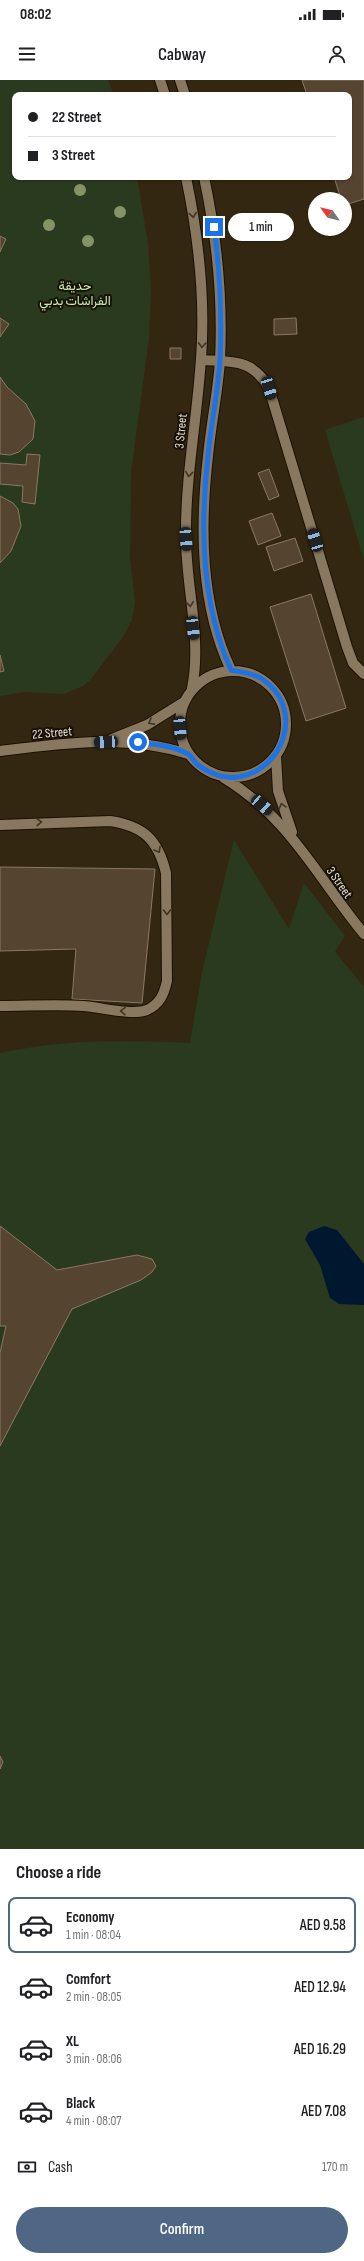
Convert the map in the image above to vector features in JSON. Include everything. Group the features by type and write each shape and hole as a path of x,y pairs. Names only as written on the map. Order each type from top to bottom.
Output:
{"street":[{"path":"160,80 164,92"},
{"path":"180,80 184,92"},
{"name":"3 Street","path":"187,180 196,233 201,283 201,360 187,493 186,532 189,588 196,661 192,688"},
{"path":"205,180 214,227 220,273 220,361 204,500 204,549 209,594 216,631 231,670"},
{"path":"201,360 242,362 258,372 269,388 347,647 353,663 364,674"},
{"path":"231,670 248,672 263,680 276,692 284,706 286,723 284,740 276,756 265,766 252,774 236,777 222,776 208,772 197,764 188,754 181,738 180,725 184,702 192,688 204,679 216,673 231,670"},
{"name":"22 Street","path":"106,742 147,725 184,702"},
{"name":"22 Street","path":"0,751 106,742 148,744 188,754"},
{"name":"3 Street","path":"276,756 278,791 284,814 297,843"},
{"name":"3 Street","path":"222,776 243,790 269,811 297,843 344,910 364,934"},
{"path":"0,825 110,821 126,823 142,831 154,842 162,857 166,873 167,981 164,994 157,1005 145,1010 112,1010 83,1006 0,1006"}],"green space":[{"name":"حديقة الفراشات بدبي","path":"0,80 108,80 113,92 12,92 12,180 138,180 148,243 151,289 149,338 131,473 130,559 135,602 132,620 123,637 90,680 83,686 64,694 25,692 0,696"},
{"path":"364,417 364,560 325,430"},
{"path":"234,840 289,929 304,883 345,936 335,952 364,987 364,1849 0,1849 0,1053 24,1048 71,1043 143,1041 190,1043 202,972"}],"water":[{"path":"324,1226 337,1230 364,1264 364,1305 339,1304 330,1298 320,1265 305,1239 309,1232"}],"building":[{"path":"302,80 364,80 364,199 352,203 352,192 339,192 335,180 352,180 352,92 306,92"},
{"path":"0,236 6,239 0,252"},
{"path":"0,318 9,324 0,337"},
{"path":"296,318 297,334 274,335 274,319"},
{"path":"170,348 181,348 181,359 170,359"},
{"path":"0,377 7,387 26,404 35,421 33,439 19,452 10,455 0,454"},
{"path":"27,454 40,455 35,504 22,502 23,486 0,484 0,463 26,465"},
{"path":"269,469 279,496 269,500 258,473"},
{"path":"0,496 13,503 18,509 21,526 11,551 0,563"},
{"path":"272,513 281,536 258,545 249,521"},
{"path":"295,538 303,561 274,571 266,547"},
{"path":"311,594 346,708 306,721 270,607"},
{"path":"0,655 4,671 0,672"},
{"path":"0,867 155,869 142,1003 72,999 76,949 0,951"},
{"path":"0,1226 57,1270 137,1255 152,1259 156,1266 152,1272 141,1280 72,1309 0,1446 0,1353 6,1326 0,1326"},
{"path":"0,1756 3,1762 0,1769"}],"route":[{"path":"138,742 169,748 188,754 197,764 208,772 222,776 236,777 252,774 265,766 276,756 284,740 286,723 284,706 276,692 263,680 248,672 231,670 216,631 209,594 204,549 204,500 220,361 220,273 214,227"}]}
